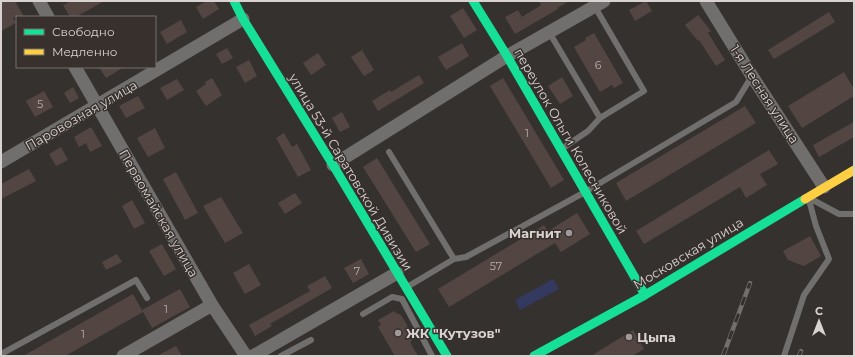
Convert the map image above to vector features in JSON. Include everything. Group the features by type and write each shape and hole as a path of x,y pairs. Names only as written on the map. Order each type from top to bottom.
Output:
{"street":[{"path":"39,1 47,16"},
{"name":"улица 53-й Саратовской Дивизии","path":"234,1 243,19 333,165 447,356"},
{"name":"переулок Ольги Колесниковой","path":"473,1 507,56 645,295"},
{"name":"1-я Лесная улица","path":"706,1 752,76 824,187"},
{"path":"333,165 507,56 599,4"},
{"name":"Паровозная улица","path":"1,162 243,19"},
{"name":"Первомайская улица","path":"77,68 212,305 246,356"},
{"name":"Московская улица","path":"534,356 645,295 854,170"},
{"path":"253,356 397,273"},
{"path":"123,356 212,305"}],"lane":[{"path":"561,150 588,130 600,118 644,92 599,4"},
{"path":"549,32 600,118"},
{"path":"406,288 454,259 466,257 585,192 736,102 752,76"},
{"path":"389,152 454,259"},
{"path":"808,197 840,214 854,214"},
{"path":"784,356 804,295 829,259 816,226 808,197"},
{"path":"1,354 136,280 148,298"},
{"path":"363,314 392,297 402,300 432,356"},
{"path":"281,356 311,340"}],"shaded area":[{"path":"553,279 559,289 520,310 515,300"}],"building":[{"path":"1,1 15,1 23,16 13,17 16,23 1,31"},
{"path":"71,1 104,1 78,16 69,16 63,5"},
{"path":"207,1 214,1 219,9 203,19 196,7"},
{"path":"539,1 569,1 515,34 505,17 518,10 522,17 541,5"},
{"path":"646,1 652,11 635,21 629,10"},
{"path":"463,8 477,30 464,38 450,16"},
{"path":"829,12 835,22 774,59 768,50"},
{"path":"698,15 711,31 708,33 725,60 716,66 699,40 698,41 685,25"},
{"path":"181,20 187,32 167,44 160,32"},
{"path":"594,33 623,83 614,88 612,85 600,92 574,47"},
{"path":"462,43 469,56 446,70 438,57"},
{"path":"227,48 233,58 222,64 216,54"},
{"path":"362,50 374,70 364,76 351,57"},
{"path":"318,53 326,65 311,75 303,63"},
{"path":"249,60 257,76 245,83 236,67"},
{"path":"100,68 122,68 106,78"},
{"path":"844,72 854,89 854,96 802,128 788,106"},
{"path":"419,75 424,83 378,111 372,101 390,90 391,92"},
{"path":"562,77 573,96 560,104 548,86"},
{"path":"212,78 222,95 206,106 196,91 206,84 205,82"},
{"path":"503,78 564,180 551,188 490,86"},
{"path":"177,79 184,90 167,100 160,88"},
{"path":"73,87 79,98 70,103 64,93"},
{"path":"44,91 53,107 35,117 26,101"},
{"path":"138,96 145,108 126,118 119,106"},
{"path":"745,106 756,123 626,201 616,183"},
{"path":"342,112 350,127 340,132 332,118"},
{"path":"854,122 854,137 819,157 813,145"},
{"path":"91,127 102,146 90,152 86,143 79,147 74,137"},
{"path":"155,128 165,148 148,157 137,138"},
{"path":"284,133 292,147 297,144 311,170 298,177 276,138"},
{"path":"61,147 68,160 56,166 49,154"},
{"path":"769,150 778,164 760,174 767,185 746,198 740,187 644,244 636,231"},
{"path":"377,158 430,244 416,252 363,167"},
{"path":"29,169 36,181 1,199 1,184"},
{"path":"176,172 198,213 185,220 163,179"},
{"path":"295,193 302,203 285,214 278,203"},
{"path":"221,197 243,233 225,243 203,206"},
{"path":"132,200 145,223 134,229 122,206"},
{"path":"577,213 590,234 561,252 555,243 449,307 438,289 544,225 548,231"},
{"path":"810,236 821,256 804,266 788,260 783,251"},
{"path":"162,244 176,269 164,276 149,251"},
{"path":"117,254 122,262 106,270 102,262"},
{"path":"361,259 369,274 353,283 344,268"},
{"path":"249,264 261,285 245,294 233,273"},
{"path":"325,276 332,288 270,324 272,326 255,336 249,325 310,291 307,286"},
{"path":"180,289 190,307 152,328 142,310"},
{"path":"133,294 143,312 65,356 23,356"},
{"name":"ЖК \"Кутузов\"","path":"394,311 401,315 407,325 408,330 412,334 410,338 412,341 410,342 418,356 395,356 378,327 381,325 378,320"},
{"name":"Цыпа","path":"633,330 644,349 632,356 591,356"},
{"path":"176,346 182,356 157,356"}],"railway":[{"path":"723,356 750,283"},
{"path":"799,356 801,351"}],"traffic: fast":[{"path":"234,1 243,19 333,165 447,356"},
{"path":"473,1 507,56 645,295"},
{"path":"534,356 645,295 805,199"}],"traffic: slow":[{"path":"805,199 854,170"}],"place":[{"name":"Магнит","path":"569,233"},
{"name":"ЖК \"Кутузов\"","path":"398,333"},
{"name":"Цыпа","path":"629,337"}]}
